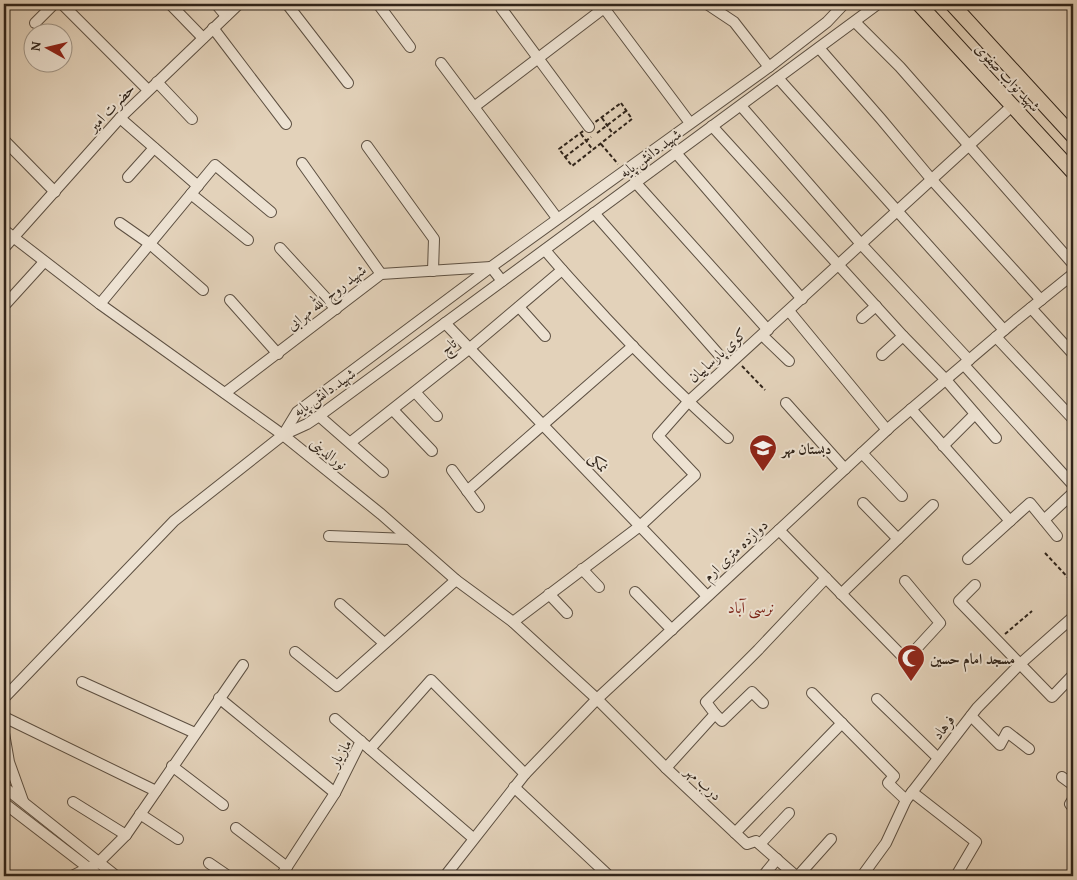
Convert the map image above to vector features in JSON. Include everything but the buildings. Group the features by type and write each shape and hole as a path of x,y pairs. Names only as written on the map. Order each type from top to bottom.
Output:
{"main road":[{"name":"شهید نواب صفوی","path":"919,4 1073,172"},
{"name":"شهید نواب صفوی","path":"952,4 1073,136"}],"street":[{"path":"36,22 54,4"},
{"path":"62,4 148,90"},
{"path":"170,4 203,38"},
{"path":"216,4 226,16"},
{"name":"حضرت امیر","path":"4,248 120,118 238,4"},
{"path":"287,4 348,83"},
{"path":"378,4 410,47"},
{"path":"707,4 734,22 768,66"},
{"name":"شهید دانش پایه","path":"283,435 297,412 491,267 827,22 844,4"},
{"name":"شهید دانش پایه","path":"283,435 319,416 876,5"},
{"path":"474,107 538,59 602,6 690,123"},
{"path":"500,8 538,59 584,130"},
{"path":"855,22 900,67 1073,264"},
{"path":"213,28 286,124"},
{"path":"819,48 881,118 932,180 1041,300"},
{"path":"441,63 558,218"},
{"path":"778,78 1004,330"},
{"path":"157,82 192,119"},
{"path":"740,106 1073,485"},
{"name":"کوی پارساییان","path":"513,622 640,526 695,475 658,436 688,402 1012,106"},
{"path":"120,118 154,148 194,190 248,240"},
{"path":"712,126 903,336 946,380 996,438"},
{"path":"4,140 55,192"},
{"path":"367,146 434,239 433,271"},
{"path":"128,176 154,148"},
{"path":"676,153 802,299"},
{"path":"302,162 381,274"},
{"path":"100,304 215,165 272,212"},
{"path":"635,182 789,361"},
{"path":"594,213 732,362"},
{"path":"120,223 150,244 202,290"},
{"name":"نورالدینی","path":"4,230 13,239 100,304 283,435 456,580 513,622 597,699"},
{"path":"280,248 336,308"},
{"path":"545,250 633,346 688,402 728,438"},
{"path":"4,306 44,262"},
{"path":"491,267 502,281"},
{"name":"شهید روح الله مهرابی","path":"225,393 381,274 491,267"},
{"name":"تاچ","path":"351,442 470,348 562,270"},
{"name":"دوازده متری ارم","path":"445,876 525,774 597,699 887,430 1004,330 1072,278"},
{"path":"230,300 278,354"},
{"path":"862,318 876,306"},
{"path":"518,307 545,336"},
{"path":"1031,308 1073,354"},
{"path":"789,311 887,430"},
{"name":"نمکی","path":"445,323 707,596"},
{"path":"882,355 903,336"},
{"path":"996,338 1073,419"},
{"path":"467,491 633,346"},
{"path":"415,392 437,416"},
{"path":"786,403 845,469"},
{"path":"911,409 1010,521"},
{"path":"393,410 432,451"},
{"path":"944,446 975,414"},
{"path":"319,416 351,442 383,472"},
{"path":"4,698 174,521 283,435"},
{"path":"862,453 902,496"},
{"path":"452,470 479,507"},
{"path":"1044,520 1073,493"},
{"path":"968,559 1030,502 1057,536"},
{"path":"863,503 898,539"},
{"path":"841,594 933,505"},
{"path":"779,530 906,660 940,623 905,581"},
{"path":"329,536 409,539"},
{"path":"582,569 600,586"},
{"path":"763,703 752,692 722,720 706,702 826,578"},
{"path":"295,652 337,686 456,580"},
{"path":"976,585 958,601 1052,697 1073,675"},
{"path":"635,592 672,630"},
{"path":"549,594 567,613"},
{"path":"340,604 384,644"},
{"name":"فرهاد","path":"862,876 886,843 909,796 970,716 1020,664 1073,618"},
{"path":"72,876 89,869 126,835 243,665"},
{"path":"370,749 431,680 525,774"},
{"path":"82,682 195,734"},
{"path":"812,693 894,776 888,784 909,796 976,842 958,873 970,876"},
{"path":"219,698 335,793"},
{"name":"درب مهر","path":"597,699 666,768 747,844 756,841 797,876"},
{"path":"878,699 938,758"},
{"path":"666,768 715,714"},
{"path":"970,716 1000,745 1007,732 1029,750"},
{"path":"4,718 156,791"},
{"path":"335,719 361,741"},
{"path":"735,832 842,723"},
{"path":"4,733 13,776 24,804"},
{"name":"مازیار","path":"281,876 335,793 361,741 473,838"},
{"path":"172,766 223,805"},
{"path":"1062,777 1073,785"},
{"path":"514,787 609,876"},
{"path":"4,788 116,876"},
{"path":"1073,799 1070,804 1073,808"},
{"path":"73,802 126,835"},
{"path":"4,803 99,876"},
{"path":"4,810 16,812"},
{"path":"760,844 789,813"},
{"path":"140,814 178,839"},
{"path":"236,828 287,867"},
{"path":"797,876 831,839"},
{"path":"763,876 777,860"},
{"path":"209,863 228,876"}],"path":[{"path":"601,118 614,134"},
{"path":"584,130 593,150"},
{"path":"732,362 765,390"},
{"path":"1045,553 1073,583"},
{"path":"997,640 1032,611"}],"place":[{"name":"دبستان مهر","path":"763,472"},
{"name":"مسجد امام حسین","path":"911,682"}],"district":[{"name":"نرسی آباد","path":"751,607"}]}
